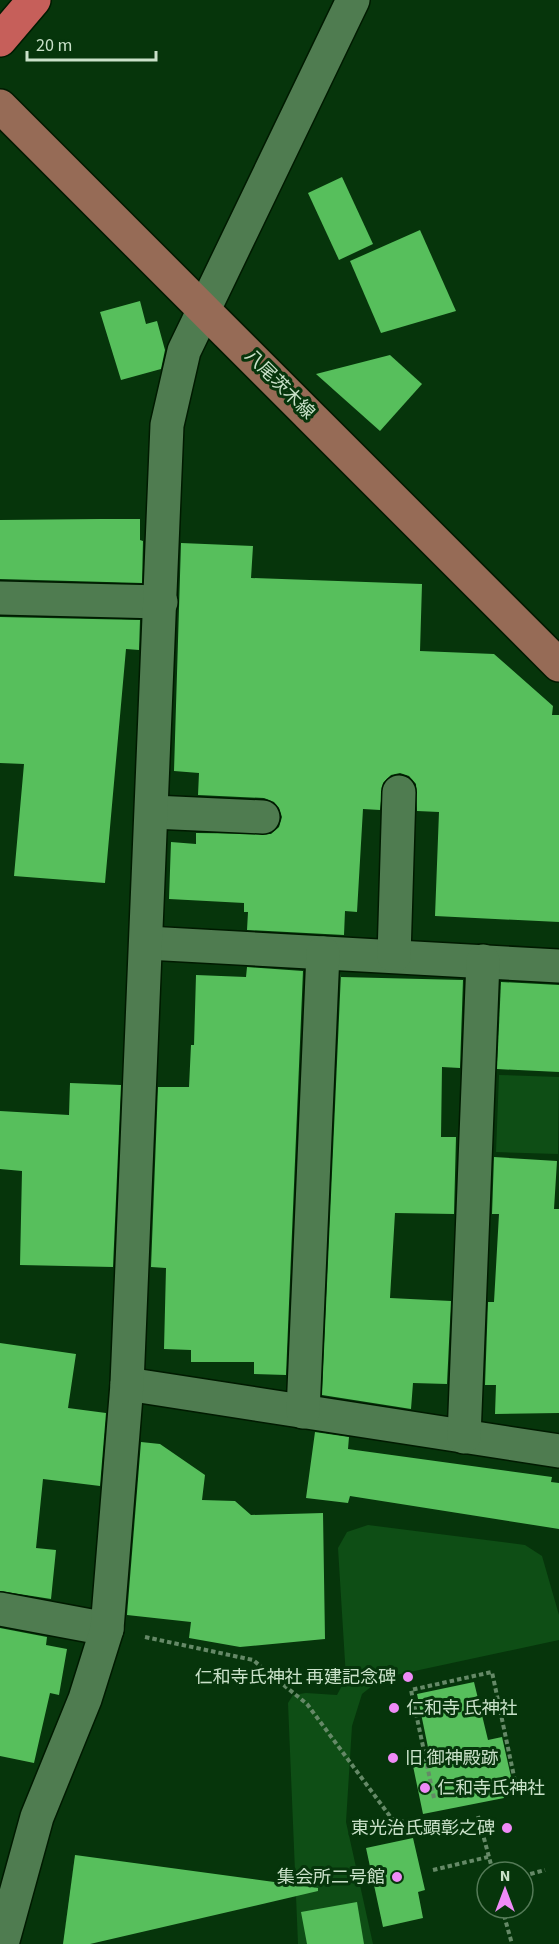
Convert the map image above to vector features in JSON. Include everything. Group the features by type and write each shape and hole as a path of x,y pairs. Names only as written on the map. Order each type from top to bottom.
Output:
{"highway":[{"path":"0,40 34,0"}],"main road":[{"name":"八尾茨木線","path":"0,106 559,665"}],"street":[{"path":"2,1944 37,1817 85,1699 107,1629 127,1384 153,812 167,425 184,351 206,310 353,0"},
{"path":"0,598 161,602"},
{"path":"394,956 399,792"},
{"path":"153,812 262,817"},
{"path":"147,943 559,966"},
{"path":"303,1412 323,953"},
{"path":"464,1437 483,961"},
{"path":"127,1384 559,1451"},
{"path":"0,1609 107,1629"}],"path":[{"path":"107,1629 253,1659 307,1704 392,1819 453,1832"},
{"path":"434,1798 411,1690 492,1672 515,1781"},
{"path":"478,1816 490,1860"},
{"path":"434,1869 489,1857"},
{"path":"535,1873 545,1870"},
{"path":"505,1920 512,1944"}],"green space":[{"path":"499,1075 559,1077 558,1154 496,1152"},
{"path":"368,1525 525,1545 542,1556 559,1615 559,1640 382,1678 362,1694 352,1726 346,1822 373,1944 298,1944 288,1703 293,1695 306,1693 337,1695 346,1678 338,1548 347,1532"}],"building":[{"path":"342,177 373,244 339,260 308,193"},
{"path":"420,230 456,311 381,333 350,261"},
{"path":"140,301 146,324 157,321 165,350 161,369 121,380 100,312"},
{"path":"390,355 422,384 380,431 316,374"},
{"path":"140,519 140,540 143,541 142,583 0,579 0,520"},
{"path":"181,543 253,546 251,578 422,584 420,651 494,654 553,706 552,715 559,715 559,922 435,916 439,812 417,811 416,784 409,776 400,773 391,775 383,783 380,810 363,809 357,912 345,911 344,935 247,930 248,912 244,912 244,903 169,899 171,842 196,844 196,833 271,834 279,827 282,817 274,802 264,798 198,795 199,773 174,771"},
{"path":"0,617 140,620 139,650 126,649 105,883 14,876 24,764 0,763"},
{"path":"247,967 303,971 286,1375 254,1374 254,1362 191,1362 191,1350 164,1349 166,1268 151,1267 158,1087 189,1087 191,1045 194,1045 196,975 246,977"},
{"path":"341,973 341,977 463,980 460,1068 442,1067 441,1137 456,1137 454,1214 395,1213 390,1298 451,1301 447,1384 413,1383 411,1409 322,1395"},
{"path":"501,982 559,985 559,1072 497,1069"},
{"path":"70,1083 121,1085 113,1267 20,1265 22,1171 0,1169 0,1111 69,1115"},
{"path":"494,1157 557,1161 554,1209 559,1209 559,1413 495,1414 496,1385 485,1385 488,1302 494,1302 499,1214 492,1214"},
{"path":"0,1343 76,1354 68,1408 106,1413 100,1486 43,1479 36,1548 56,1550 51,1599 0,1591"},
{"path":"315,1432 349,1437 348,1449 552,1477 551,1482 559,1483 559,1529 350,1496 348,1503 306,1498"},
{"path":"141,1442 160,1444 205,1475 202,1500 235,1501 251,1515 323,1513 325,1639 240,1647 189,1638 191,1622 127,1615"},
{"path":"0,1628 47,1637 46,1645 67,1649 59,1695 50,1693 34,1763 0,1756"},
{"path":"474,1682 488,1740 502,1737 512,1781 501,1784 504,1798 423,1814 413,1766 431,1762 417,1694"},
{"name":"集会所二号館","path":"413,1838 425,1890 418,1892 423,1918 383,1927 366,1848"},
{"path":"75,1855 318,1888 318,1891 90,1944 63,1944"},
{"path":"357,1902 364,1944 307,1944 301,1912"}],"place":[{"name":"仁和寺氏神社 再建記念碑","path":"408,1677"},
{"name":"仁和寺 氏神社","path":"394,1708"},
{"name":"旧 御神殿跡","path":"393,1758"},
{"name":"仁和寺氏神社","path":"425,1788"},
{"name":"東光治氏顕彰之碑","path":"507,1828"},
{"name":"集会所二号館","path":"397,1877"}]}
